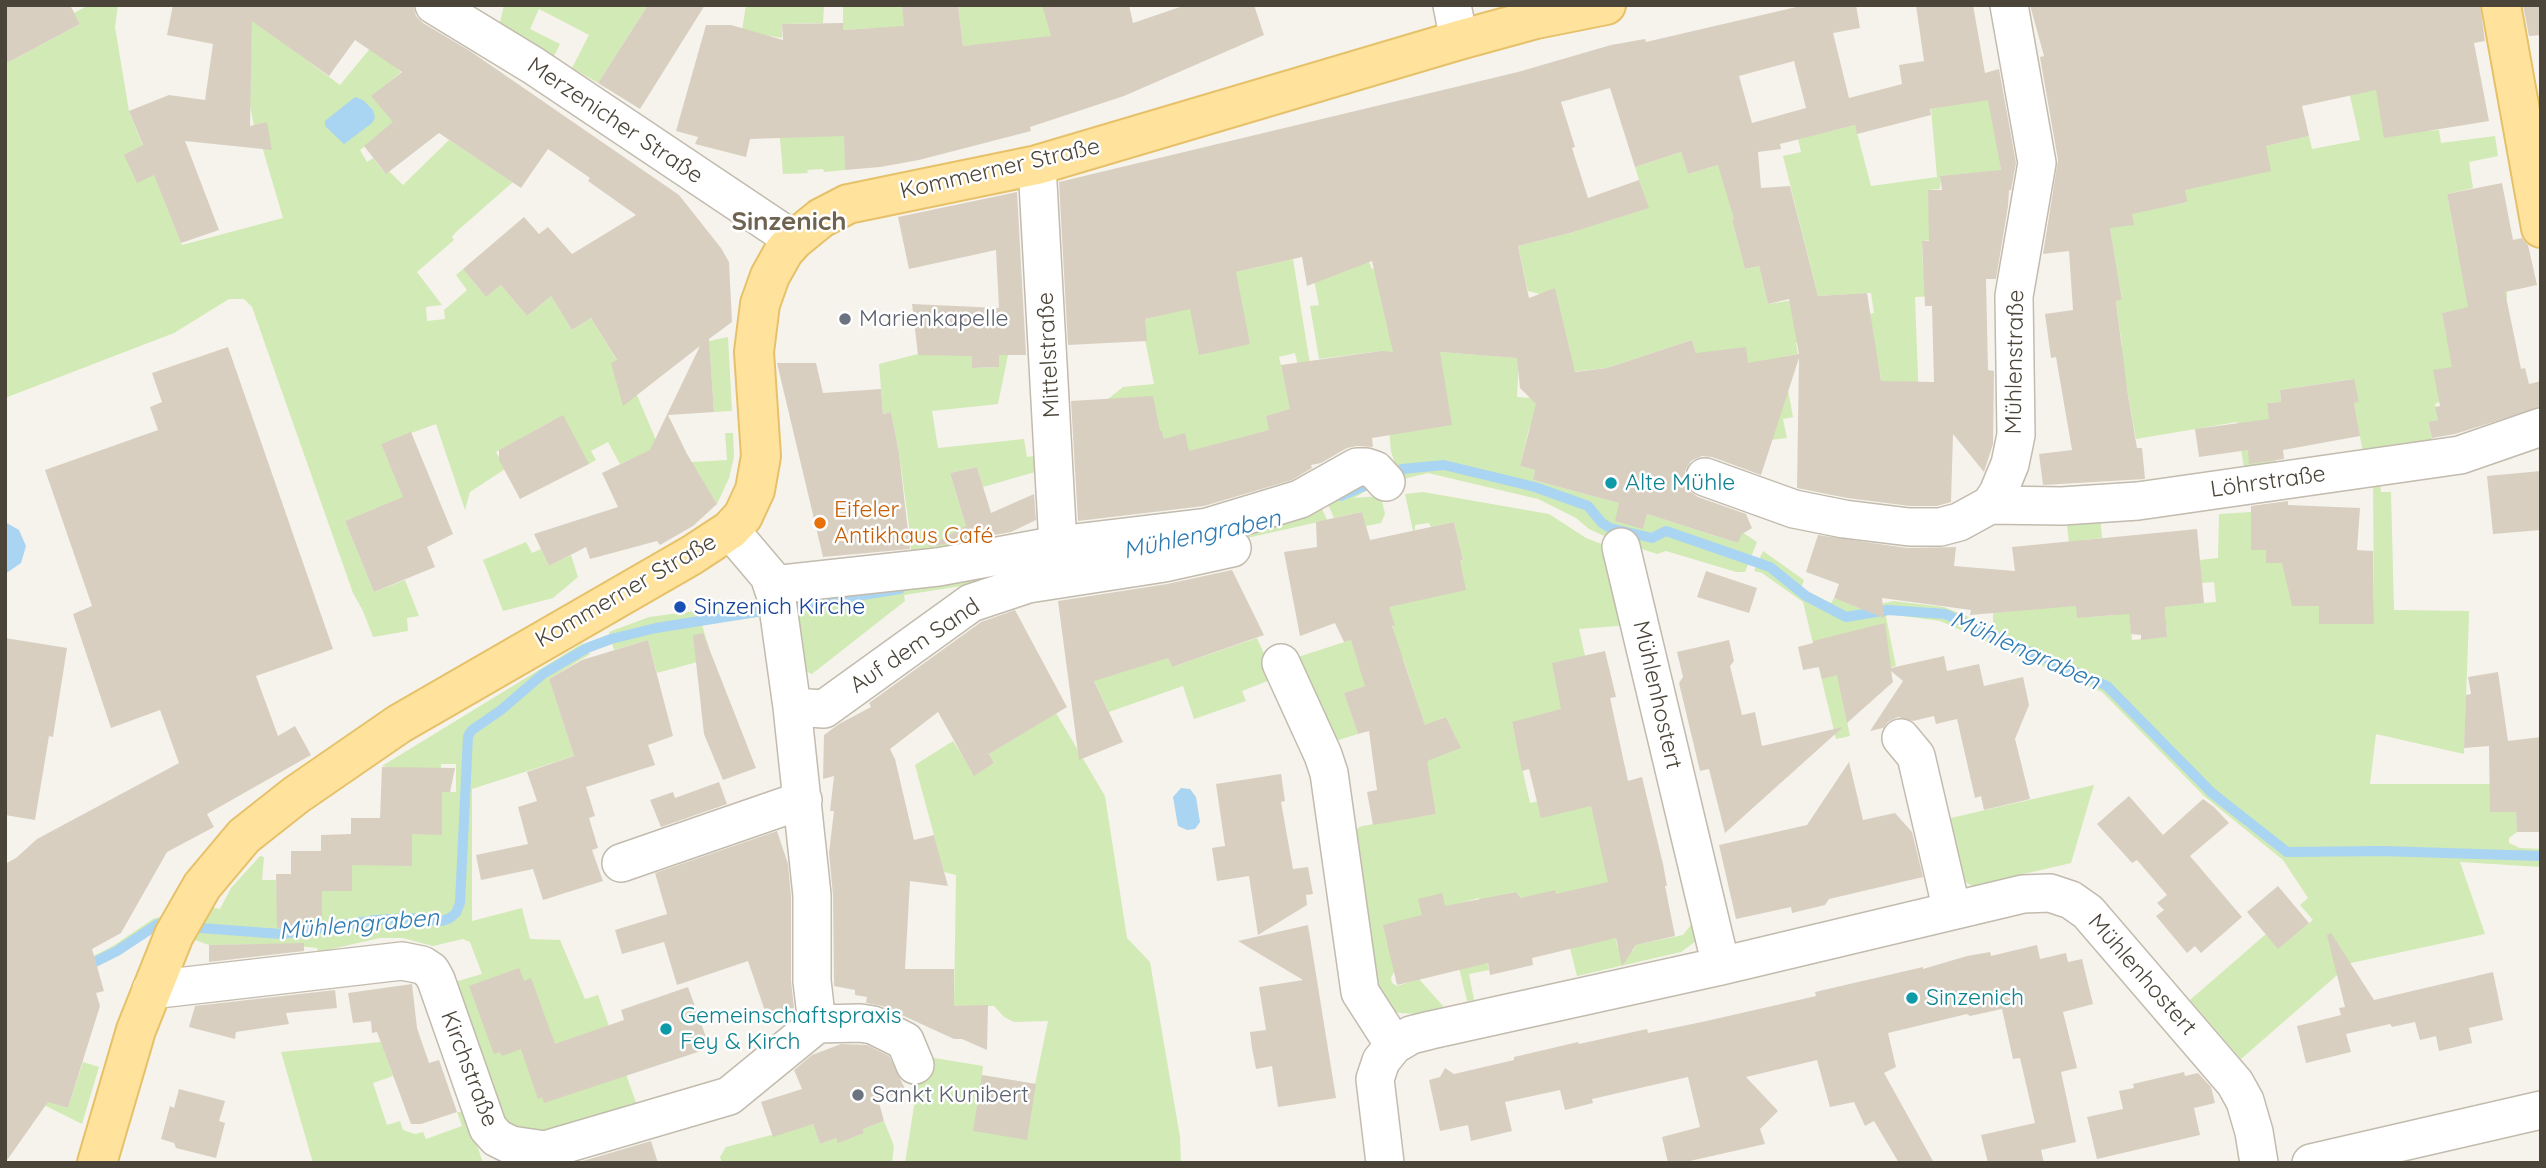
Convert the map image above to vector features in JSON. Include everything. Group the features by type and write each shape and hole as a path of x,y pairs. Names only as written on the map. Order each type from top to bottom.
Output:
{"main road":[{"name":"Kommerner Straße","path":"97,1163 125,1062 151,990 179,927 202,886 235,845 268,816 318,779 433,703 692,555 730,530 743,516 752,499 760,466 761,445 754,352 760,304 775,264 794,240 821,218 849,204 1037,165 1455,23 1536,19 1606,5"},
{"path":"2501,5 2541,228"}],"street":[{"name":"Merzenicher Straße","path":"434,5 534,66 794,240"},
{"name":"Mühlenstraße","path":"1990,505 2005,479 2016,435 2014,296 2037,163 2008,5"},
{"name":"Mittelstraße","path":"1037,165 1058,545"},
{"name":"Löhrstraße","path":"1990,505 2063,506 2179,495 2460,455 2541,427"},
{"name":"Auf dem Sand","path":"792,707 824,709 971,603 1150,550 1300,499 1357,467 1366,467 1380,476"},
{"path":"1705,477 1794,509 1888,525 1940,527 1959,522 1990,505"},
{"path":"730,530 768,576 777,599 803,800 812,895 812,981 817,1024 860,1023 882,1029 905,1041 915,1065"},
{"name":"Auf dem Sand","path":"777,599 1058,545 1150,550 1232,548"},
{"name":"Mühlenhostert","path":"1621,547 1721,965"},
{"path":"1281,663 1326,764 1360,992 1394,1045 1381,1061 1375,1079 1385,1163"},
{"path":"1901,738 1916,756 1952,911"},
{"path":"621,863 803,800"},
{"name":"Mühlenhostert","path":"1394,1045 1411,1035 1431,1030 2036,892 2050,893 2080,906 2235,1083 2245,1101 2259,1163"},
{"name":"Kirchstraße","path":"151,990 402,961 422,965 431,971 436,980 488,1128 497,1138 512,1145 545,1150 729,1096 817,1024"},
{"path":"2311,1163 2541,1110"}],"green space":[{"path":"89,5 118,5 115,27 129,111 182,245 283,218 250,106 252,5 265,29 340,85 377,40 393,65 401,72 372,96 395,123 360,150 367,162 373,158 385,173 389,171 403,185 449,140 513,182 456,232 452,237 454,240 417,272 442,305 426,307 427,321 445,319 444,310 467,290 456,275 463,269 486,297 501,285 527,316 551,296 572,330 591,318 627,377 629,376 666,464 656,500 636,457 620,464 608,442 591,451 596,460 589,464 563,440 552,421 496,452 505,469 470,492 465,510 436,424 381,444 414,522 377,508 345,521 374,592 405,580 419,616 407,618 408,631 373,637 353,593 252,307 244,299 229,299 174,333 5,398 5,64 80,24 74,13"},
{"path":"504,5 648,5 598,83 572,68 589,35 539,9 530,29 560,44 553,58 499,27"},
{"path":"746,5 824,5 823,23 782,24 782,38 742,31"},
{"path":"843,5 902,5 906,39 872,28 843,30"},
{"path":"958,5 1043,5 1052,39 963,46"},
{"path":"2370,74 2418,88 2426,131 2439,130 2441,143 2495,136 2498,156 2469,162 2473,188 2447,194 2457,249 2507,291 2507,299 2442,313 2446,334 2468,329 2439,402 2435,404 2438,420 2428,423 2434,446 2364,459 2354,403 2359,402 2353,379 2280,390 2281,402 2267,403 2277,471 2245,475 2237,422 2136,439 2127,389 2115,347 2122,346 2116,301 2122,300 2103,187 2169,206 2188,202 2185,190 2266,146 2309,136 2312,149 2360,140 2350,96"},
{"path":"1990,98 2001,171 1941,176 1940,189 1928,190 1935,240 1922,241 1923,268 1939,296 1915,297 1920,431 1882,394 1880,372 1854,375 1814,339 1796,343 1798,354 1782,357 1793,417 1783,419 1787,438 1754,442 1702,371 1692,340 1607,368 1570,372 1572,362 1555,289 1540,294 1528,291 1518,246 1570,233 1648,208 1635,167 1681,152 1688,174 1718,165 1746,216 1732,220 1745,269 1759,266 1768,304 1801,299 1845,318 1874,313 1871,293 1818,296 1783,156 1801,152 1798,139 1855,125 1871,186 1937,177 1931,109"},
{"path":"844,103 845,170 807,170 808,173 783,174 780,138"},
{"path":"1293,259 1318,414 1284,411 1266,416 1270,430 1168,457 1162,431 1127,432 1108,399 1123,387 1154,384 1141,320 1178,311 1236,272","holes":["1295,353 1302,384 1286,387 1279,357"]},
{"path":"1407,259 1440,352 1519,358 1517,397 1543,399 1529,429 1520,466 1535,470 1533,480 1619,503 1643,528 1647,514 1738,543 1742,532 1757,542 1745,572 1736,572 1666,551 1657,554 1609,538 1538,499 1428,473 1400,480 1391,451 1381,351 1319,359 1310,306 1319,305 1313,275 1369,262 1372,269"},
{"path":"728,337 732,411 714,412 709,341"},
{"path":"918,354 972,355 972,368 999,367 999,355 1008,355 998,404 932,411 938,448 1024,439 1027,457 1041,455 1042,470 983,487 977,467 950,473 972,546 912,563 899,453 891,412 883,414 879,364"},
{"path":"725,433 733,433 734,457 729,478 717,504 691,462 727,460"},
{"path":"2379,473 2381,492 2391,492 2394,610 2469,611 2469,615 2464,754 2376,734 2370,784 2516,784 2490,788 2490,811 2516,812 2517,832 2509,838 2509,843 2520,848 2541,849 2541,867 2460,862 2485,934 2351,963 2241,1059 2190,1000 2266,934 2278,948 2313,920 2300,905 2308,898 2283,860 2204,796 2102,692 1940,621 1888,614 1886,617 1896,666 1882,670 1841,693 1850,736 1836,739 1803,602 1762,573 1754,571 1763,551 1804,580 1801,588 1831,603 1834,598 1860,608 1894,601 1944,607 1993,627 1993,596 2074,589 2066,516 2100,514 2102,538 2083,540 2091,617 2115,615 2113,598 2129,609 2132,640 2167,637 2165,606 2216,602 2214,582 2202,583 2199,560 2218,558 2219,514 2251,512 2251,550 2266,550 2266,563 2290,563 2320,575 2319,624 2374,624 2373,474"},
{"path":"1357,475 1369,489 1354,498 1381,496 1385,514 1381,523 1366,526 1362,512 1334,518 1324,496"},
{"path":"1423,492 1549,514 1586,538 1612,548 1630,625 1579,629 1585,656 1563,709 1512,723 1530,803 1611,785 1629,872 1605,892 1618,949 1633,951 1636,945 1683,935 1698,916 1696,941 1681,952 1577,976 1563,920 1533,910 1516,892 1480,900 1479,898 1458,904 1480,931 1489,970 1469,974 1474,1000 1467,1001 1441,894 1422,915 1391,978 1392,983 1397,986 1419,979 1444,1007 1416,1014 1400,1013 1393,1011 1376,992 1351,832 1362,826 1436,814 1430,781 1416,764 1458,749 1458,742 1446,717 1437,720 1430,741 1403,658 1365,686 1344,693 1358,734 1332,742 1295,658 1394,626 1388,605 1463,560 1454,522 1431,527 1429,523 1415,525 1413,531 1405,494"},
{"path":"1318,499 1327,520 1234,541 1273,518"},
{"path":"526,542 532,553 541,549 549,566 571,555 578,577 553,598 503,611 483,560"},
{"path":"1056,557 1058,571 904,595 905,601 812,674 807,672 791,598"},
{"path":"763,602 765,616 702,625 712,658 657,673 648,640 614,650 609,632 649,617"},
{"path":"1257,638 1275,678 1242,691 1246,701 1194,719 1183,686 1109,712 1088,668 1116,674 1137,667 1162,644 1172,667"},
{"path":"583,643 590,654 549,679 574,756 472,789 472,921 522,908 530,939 560,940 585,999 598,995 639,1111 557,1135 514,1128 504,1121 483,1080 489,1073 473,1033 448,984 482,974 470,942 463,939 433,946 402,938 380,938 318,952 317,948 279,944 209,945 195,940 211,907 220,909 231,888 260,856 264,857 262,880 276,880 278,918 321,918 322,891 352,846 412,834 442,834 442,792 456,792 456,764 441,764 441,778 382,766"},
{"path":"1056,713 1105,796 1127,938 1150,962 1180,1137 1181,1163 905,1163 922,1056 983,1066 982,1075 1035,1084 1048,1021 1014,1022 1004,1017 994,1006 954,1006 956,875 944,872 915,765 953,741 975,775 994,763 989,754"},
{"path":"2094,785 2071,863 1972,886 1955,875 1942,820"},
{"path":"162,916 153,933 145,935 75,976 72,967"},
{"path":"381,1042 393,1076 373,1083 387,1125 400,1121 403,1130 415,1134 423,1132 426,1139 462,1126 457,1112 466,1112 483,1163 313,1163 281,1052"},
{"path":"83,1062 99,1067 82,1124 32,1099 68,1108"},
{"path":"884,1121 894,1146 892,1163 722,1163 720,1157 726,1147 813,1124 820,1144 836,1138 838,1142 864,1133 863,1129"}],"water":[{"path":"355,97 363,100 373,110 375,118 344,144 325,126 325,121"},
{"path":"5,522 19,530 26,546 21,563 5,574"},
{"path":"1181,788 1190,789 1196,797 1200,822 1195,829 1187,830 1178,826 1173,797"}],"building":[{"path":"5,5 70,5 80,24 5,64"},
{"path":"173,5 413,5 416,16 423,23 470,51 679,195 729,262 732,322 709,339 714,412 668,415 687,454 717,504 693,526 660,545 657,541 590,559 586,547 549,566 534,534 618,507 602,473 650,450 700,346 623,406 611,363 617,360 591,318 572,330 551,296 527,316 501,285 486,297 463,269 524,217 539,234 548,227 572,254 636,215 548,149 521,188 439,133 386,174 364,146 393,122 371,96 402,72 355,40 329,76 252,21 250,126 267,122 272,150 185,141 219,230 181,243 154,175 137,183 124,155 143,145 129,111 169,95 205,100 213,44 167,35"},
{"path":"648,5 705,5 640,109 598,83"},
{"path":"902,5 958,5 963,46 1051,36 1042,5 1129,5 1133,23 1186,5 1254,5 1264,35 1124,96 1030,127 1031,131 919,160 880,167 845,170 844,136 750,139 746,157 695,144 698,137 676,131 706,25 731,25 783,40 782,24 843,23 843,30 904,26"},
{"path":"1805,5 1856,5 1860,28 1833,33 1849,98 1902,84 1899,65 1924,61 1916,5 1973,5 1985,73 1999,69 2016,163 2009,190 1996,279 1986,279 1988,370 1994,371 1993,444 1984,472 1953,434 1951,502 1937,506 1910,506 1797,488 1799,358 1761,475 1712,457 1702,456 1691,461 1685,471 1689,491 1698,497 1746,514 1752,528 1742,534 1738,543 1647,514 1643,529 1615,521 1619,503 1533,480 1535,470 1520,466 1536,404 1520,388 1517,358 1440,352 1452,425 1372,438 1373,447 1347,448 1321,463 1311,465 1312,468 1292,480 1204,506 1078,521 1071,401 1153,396 1164,439 1185,433 1189,451 1269,430 1266,416 1290,409 1281,365 1381,351 1393,352 1372,261 1307,286 1302,257 1236,272 1250,344 1199,355 1190,309 1145,319 1147,341 1068,345 1059,182 1518,72 1611,45 1645,39 1646,42","holes":["1794,61 1806,108 1752,123 1739,76","1610,88 1635,167 1681,152 1688,174 1718,165 1745,269 1759,266 1768,304 1789,299 1799,354 1748,363 1746,347 1696,353 1692,340 1607,368 1575,372 1555,288 1529,298 1518,246 1649,208 1639,180 1588,198 1561,102","1988,100 2001,170 1940,176 1942,190 1928,190 1929,241 1922,241 1925,306 1932,306 1934,382 1881,381 1867,293 1818,296 1790,186 1761,188 1758,152 1781,149 1780,144 1855,125 1857,134 1931,115 1930,109"]},
{"path":"2030,5 2480,5 2485,41 2474,43 2489,121 2384,138 2376,90 2302,106 2309,136 2266,146 2271,171 2185,190 2188,202 2132,214 2134,225 2110,228 2122,300 2116,301 2127,389 2137,448 2142,448 2145,479 2043,485 2039,454 2072,450 2056,357 2051,358 2045,314 2073,310 2069,251 2043,254 2058,160 2040,57 2044,56"},
{"path":"2523,5 2541,5 2541,35 2529,36"},
{"path":"2502,183 2513,240 2522,238 2528,245 2537,285 2505,292 2521,369 2525,368 2529,384 2541,381 2541,407 2455,434 2432,438 2428,422 2438,420 2435,407 2440,406 2433,370 2452,367 2442,313 2468,307 2447,194"},
{"path":"1017,192 1026,355 999,355 999,367 972,368 972,356 918,355 912,304 999,308 996,250 909,269 898,217"},
{"path":"228,347 333,649 256,676 278,736 295,726 311,755 207,814 214,827 167,852 121,933 92,949 104,991 96,993 100,1006 68,1108 48,1102 5,1163 5,864 37,839 179,763 160,710 111,728 73,614 92,606 45,470 158,430 150,407 162,402 152,373"},
{"path":"777,363 816,363 823,393 881,389 883,414 891,412 899,453 910,549 823,557"},
{"path":"2354,379 2359,402 2354,403 2360,436 2283,450 2284,459 2249,464 2248,450 2199,457 2195,429 2269,419 2267,403 2281,402 2280,390"},
{"path":"563,415 589,464 520,499 499,460 499,450"},
{"path":"411,432 453,534 427,547 435,567 374,592 345,521 403,497 381,444"},
{"path":"977,467 991,513 1034,494 1036,520 1011,532 928,547 966,526 950,473"},
{"path":"2541,471 2541,530 2493,534 2487,476"},
{"path":"2288,501 2288,505 2360,508 2357,550 2373,551 2374,624 2319,624 2319,606 2292,606 2282,563 2266,563 2266,550 2251,550 2251,506"},
{"path":"1362,512 1370,540 1454,522 1463,560 1460,561 1466,590 1389,607 1395,626 1392,626 1425,725 1446,717 1461,748 1427,761 1436,814 1373,825 1367,792 1377,790 1369,731 1358,734 1344,693 1365,686 1351,640 1344,642 1335,623 1300,636 1284,552 1317,547 1316,522"},
{"path":"2197,529 2204,603 2165,607 2167,637 2141,640 2141,635 2131,634 2129,614 2077,618 2076,606 1970,615 1971,610 1882,598 1884,618 1834,598 1839,584 1806,572 1818,535 1907,548 1956,547 1954,566 2015,571 2012,547"},
{"path":"1232,570 1264,635 1172,667 1168,658 1094,681 1123,742 1079,760 1058,601 1167,584"},
{"path":"1706,571 1757,588 1749,613 1697,597"},
{"path":"1015,610 1067,707 989,754 994,763 974,776 938,712 890,749 895,759 914,840 934,835 948,886 910,881 905,969 954,969 954,1006 988,1005 987,1050 962,1039 954,1039 882,1006 866,1003 867,997 855,995 855,990 834,986 833,895 829,853 834,811 830,811 834,776 823,779 824,735 871,707 869,703 981,622"},
{"path":"1885,623 1891,668 1944,656 1947,671 1979,664 1984,686 2023,677 2029,705 2015,739 2030,799 1984,810 1981,796 1975,798 1957,719 1936,724 1934,716 1913,721 1898,717 1883,728 1870,731 1903,681 1891,671 1893,682 1847,723 1837,675 1822,679 1819,667 1803,670 1798,647"},
{"path":"703,633 756,768 723,780 704,734 693,635"},
{"path":"5,638 67,648 53,737 49,736 35,820 5,815"},
{"path":"648,640 673,736 648,745 655,765 586,787 595,816 589,818 598,848 592,850 603,881 543,900 533,869 481,880 476,855 528,844 518,807 537,801 527,772 574,756 549,679 582,660"},
{"path":"1729,640 1734,661 1730,666 1742,715 1755,712 1762,746 1843,727 1725,833 1709,769 1700,771 1679,683 1683,677 1677,652"},
{"path":"1605,651 1616,697 1610,698 1628,781 1642,777 1663,864 1675,936 1636,945 1622,966 1616,938 1532,958 1533,965 1490,975 1488,963 1397,985 1383,925 1422,915 1418,899 1442,893 1445,906 1516,892 1521,898 1555,890 1556,894 1608,882 1591,806 1541,818 1529,769 1522,771 1512,722 1561,709 1552,663"},
{"path":"2498,672 2508,741 2541,737 2541,832 2517,832 2516,812 2490,812 2489,746 2464,748 2466,695 2471,694 2468,677"},
{"path":"1849,762 1863,820 1895,813 1912,832 1923,877 1829,899 1825,905 1792,913 1791,907 1736,919 1719,845 1807,825"},
{"path":"382,767 455,768 450,792 442,792 442,835 412,834 412,866 352,865 352,891 322,891 322,918 304,918 304,939 277,927 276,874 291,874 291,851 321,851 321,835 351,834 351,818 380,818"},
{"path":"1281,774 1285,801 1281,802 1293,869 1308,867 1313,894 1306,895 1307,905 1258,935 1249,876 1217,881 1212,848 1225,846 1216,784"},
{"path":"719,782 727,804 661,827 650,800 673,792 675,798"},
{"path":"2129,796 2163,835 2203,799 2229,823 2190,856 2242,917 2201,953 2195,946 2187,953 2156,916 2164,910 2157,903 2167,895 2137,860 2132,863 2097,824"},
{"path":"777,831 788,864 794,1008 767,1017 748,961 677,985 664,942 622,954 615,930 667,914 655,873"},
{"path":"2278,886 2309,923 2278,949 2247,912"},
{"path":"1308,925 1336,1098 1278,1107 1272,1066 1256,1069 1250,1032 1266,1030 1259,987 1303,980 1238,941"},
{"path":"2331,933 2374,1000 2493,972 2503,1020 2469,1028 2472,1043 2439,1051 2436,1036 2420,1040 2415,1022 2392,1027 2390,1024 2346,1034 2351,1052 2306,1063 2297,1026 2341,1015 2339,1008 2345,1007 2327,935"},
{"path":"304,943 304,951 209,962 209,945"},
{"path":"2037,945 2040,959 2066,953 2068,962 2082,959 2093,1004 2063,1012 2077,1068 2061,1072 2076,1142 2041,1150 2044,1163 1988,1163 1981,1135 2035,1123 2020,1058 2013,1059 2002,1009 1970,1016 1967,1014 1888,1033 1896,1067 1884,1073 1934,1163 1899,1163 1874,1121 1865,1126 1854,1102 1830,1107 1817,1060 1746,1077 1778,1111 1760,1129 1765,1144 1681,1163 1668,1163 1662,1137 1700,1127 1688,1077 1592,1099 1593,1103 1565,1110 1560,1090 1505,1102 1512,1131 1471,1141 1468,1125 1440,1131 1429,1080 1440,1077 1445,1068 1454,1074 1578,1042 1579,1044 1647,1029 1648,1033 1702,1022 1816,996 1815,992 1923,969 1967,956 1990,952 1991,956"},
{"path":"519,968 524,981 531,978 555,1044 624,1020 621,1010 688,987 710,1048 544,1103 542,1097 538,1099 521,1049 502,1056 500,1052 494,1054 469,986"},
{"path":"412,984 417,1028 429,1063 439,1060 457,1112 421,1124 411,1124 377,1032 372,1033 371,1021 353,1023 348,993"},
{"path":"335,990 337,1008 286,1013 289,1024 236,1032 235,1039 189,1027 195,1006"},
{"name":"Sankt Kunibert","path":"841,1044 867,1045 889,1056 906,1091 878,1099 884,1121 863,1129 864,1133 838,1143 836,1138 820,1144 813,1124 773,1137 761,1102 802,1089 794,1070 812,1055"},
{"path":"2184,1072 2185,1076 2198,1073 2211,1087 2215,1103 2194,1108 2200,1135 2097,1159 2087,1117 2123,1109 2119,1091 2134,1088 2133,1084"},
{"path":"982,1075 1036,1084 1027,1140 973,1131"},
{"path":"179,1089 225,1101 219,1121 225,1123 216,1158 176,1148 174,1143 161,1139 170,1106 174,1108"},
{"path":"651,1141 658,1163 576,1163"}],"waterway":[{"name":"Mühlengraben","path":"1389,475 1402,469 1444,465 1535,487 1588,506 1602,523 1610,528 1652,538 1666,531 1770,567 1806,596 1846,617 1888,610 1945,614 2107,686 2212,793 2287,852 2383,851 2541,856"},
{"name":"Mühlengraben","path":"1341,496 1376,481"},
{"name":"Mühlengraben","path":"187,927 281,934 376,920 409,918 442,921 450,918 456,913 460,903 468,736 543,674 587,648 656,628 900,589"},
{"name":"Mühlengraben","path":"87,966 117,951 158,924 168,925"}],"place":[{"name":"Marienkapelle","path":"845,319"},
{"name":"Alte Mühle","path":"1611,483"},
{"name":"Eifeler Antikhaus Café","path":"820,523"},
{"name":"Sinzenich Kirche","path":"680,607"},
{"name":"Sinzenich","path":"1912,998"},
{"name":"Gemeinschaftspraxis Fey & Kirch","path":"666,1029"},
{"name":"Sankt Kunibert","path":"858,1095"}],"district":[{"name":"Sinzenich","path":"789,222"}]}
